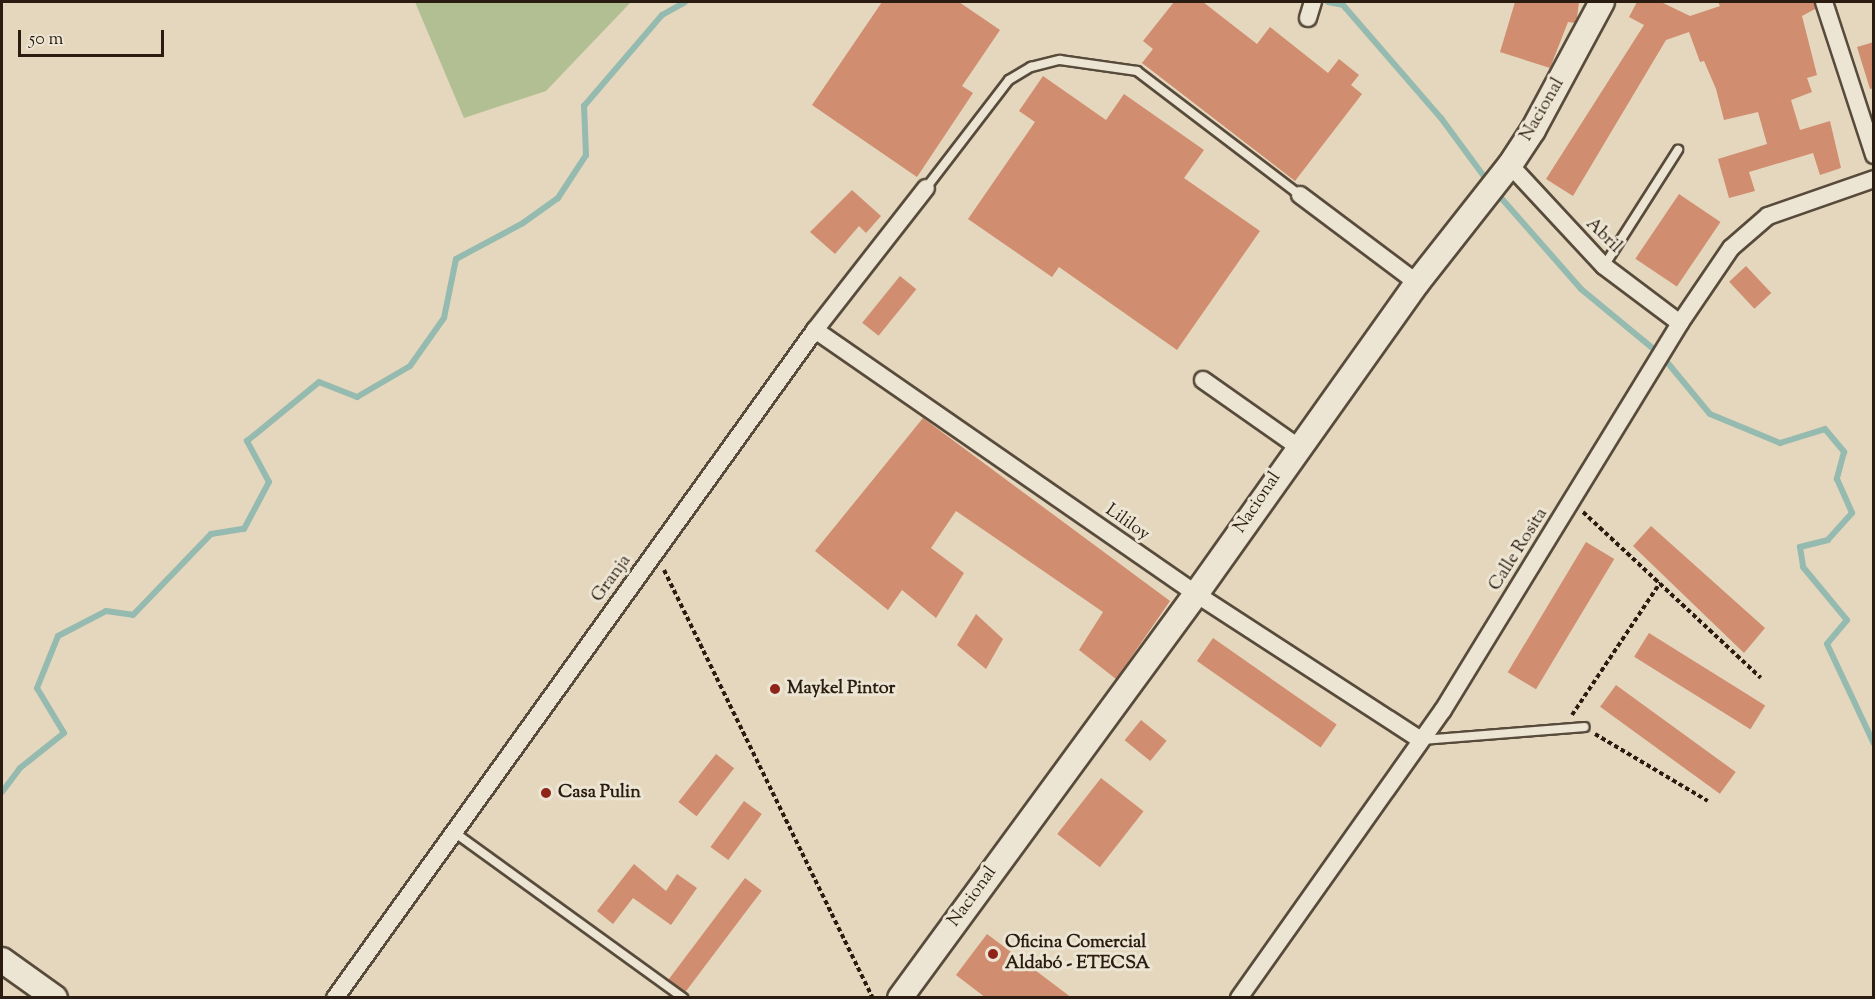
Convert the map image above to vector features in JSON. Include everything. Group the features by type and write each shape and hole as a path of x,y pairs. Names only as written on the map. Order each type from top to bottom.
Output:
{"street":[{"path":"1308,18 1313,2"},
{"name":"Nacional","path":"900,998 1196,594 1297,446 1417,283 1505,171 1533,130 1602,2"},
{"path":"1824,2 1874,155"},
{"name":"Abril","path":"1505,171 1604,266 1680,323"},
{"name":"Calle Rosita","path":"1239,998 1421,740 1680,323 1731,248 1768,216 1874,179"},
{"name":"Granja","path":"335,998 815,330 926,188"},
{"path":"1300,195 1417,283"},
{"name":"Lililoy","path":"815,330 1196,594 1421,740"},
{"path":"1203,380 1297,446"},
{"path":"2,960 55,998"}],"lane":[{"path":"926,188 1009,80 1031,67 1059,60 1137,71 1300,195"},
{"path":"1604,266 1678,150"},
{"path":"1421,740 1584,727"},
{"path":"454,832 683,998"}],"path":[{"path":"1571,501 1761,678"},
{"path":"655,553 873,998"},
{"path":"1660,583 1569,718 1708,801"}],"green space":[{"path":"415,2 631,2 546,91 464,118"}],"building":[{"path":"882,2 959,2 1000,30 962,86 973,93 917,177 812,105"},
{"path":"1174,2 1203,2 1257,44 1270,27 1328,73 1339,59 1359,75 1351,85 1362,94 1295,181 1142,63 1153,49 1143,41"},
{"path":"1515,2 1579,2 1575,23 1568,22 1550,68 1500,52"},
{"path":"1637,2 1661,2 1690,16 1720,6 1718,2 1814,2 1815,9 1802,16 1817,75 1807,78 1812,92 1791,100 1800,130 1830,121 1841,168 1820,175 1813,153 1749,172 1755,191 1729,198 1718,159 1767,144 1758,112 1724,120 1716,89 1704,61 1700,62 1689,32 1666,40 1573,196 1546,179 1644,25 1629,17"},
{"path":"1874,42 1874,88 1870,89 1857,47"},
{"path":"1043,76 1106,120 1124,94 1204,150 1184,178 1260,231 1177,350 1059,267 1052,277 968,219 1035,122 1019,111"},
{"path":"852,190 881,216 866,233 859,226 835,254 810,232"},
{"path":"1679,194 1720,222 1677,287 1635,259"},
{"path":"1746,266 1771,293 1754,309 1729,282"},
{"path":"900,276 916,289 879,336 862,323"},
{"path":"923,418 1170,601 1116,679 1079,650 1103,612 956,511 931,548 964,573 936,618 902,590 888,610 815,551"},
{"path":"1651,526 1765,628 1744,653 1633,546"},
{"path":"1586,542 1614,559 1536,689 1508,672"},
{"path":"976,614 1003,639 986,669 957,645"},
{"path":"1649,633 1765,706 1750,729 1634,657"},
{"path":"1213,638 1337,725 1321,748 1197,661"},
{"path":"1616,685 1736,772 1720,794 1600,707"},
{"path":"1141,720 1167,741 1150,761 1125,740"},
{"path":"716,754 734,768 697,816 678,802"},
{"path":"1101,778 1144,811 1100,867 1057,834"},
{"path":"744,801 762,814 728,860 710,847"},
{"path":"634,864 666,891 677,874 697,888 671,925 633,898 613,924 597,911"},
{"path":"745,878 762,891 685,992 669,979"},
{"name":"Oficina Comercial Aldabó - ETECSA","path":"987,934 1072,998 986,998 956,975"}],"waterway":[{"path":"2,792 20,768 64,733 37,688 58,636 106,611 133,615 211,534 244,529 269,482 247,441 319,382 357,397 410,366 444,318 456,259 523,223 558,198 586,155 584,106 662,15 685,2"},
{"path":"1328,2 1343,5 1441,118 1489,183"},
{"path":"1495,191 1581,289 1662,356 1710,414 1780,443 1825,429 1844,452 1837,479 1852,513 1828,540 1800,547 1803,567 1847,620 1827,644 1874,744"}],"place":[{"name":"Maykel Pintor","path":"775,689"},
{"name":"Casa Pulin","path":"546,793"},
{"name":"Oficina Comercial Aldabó - ETECSA","path":"993,954"}]}
